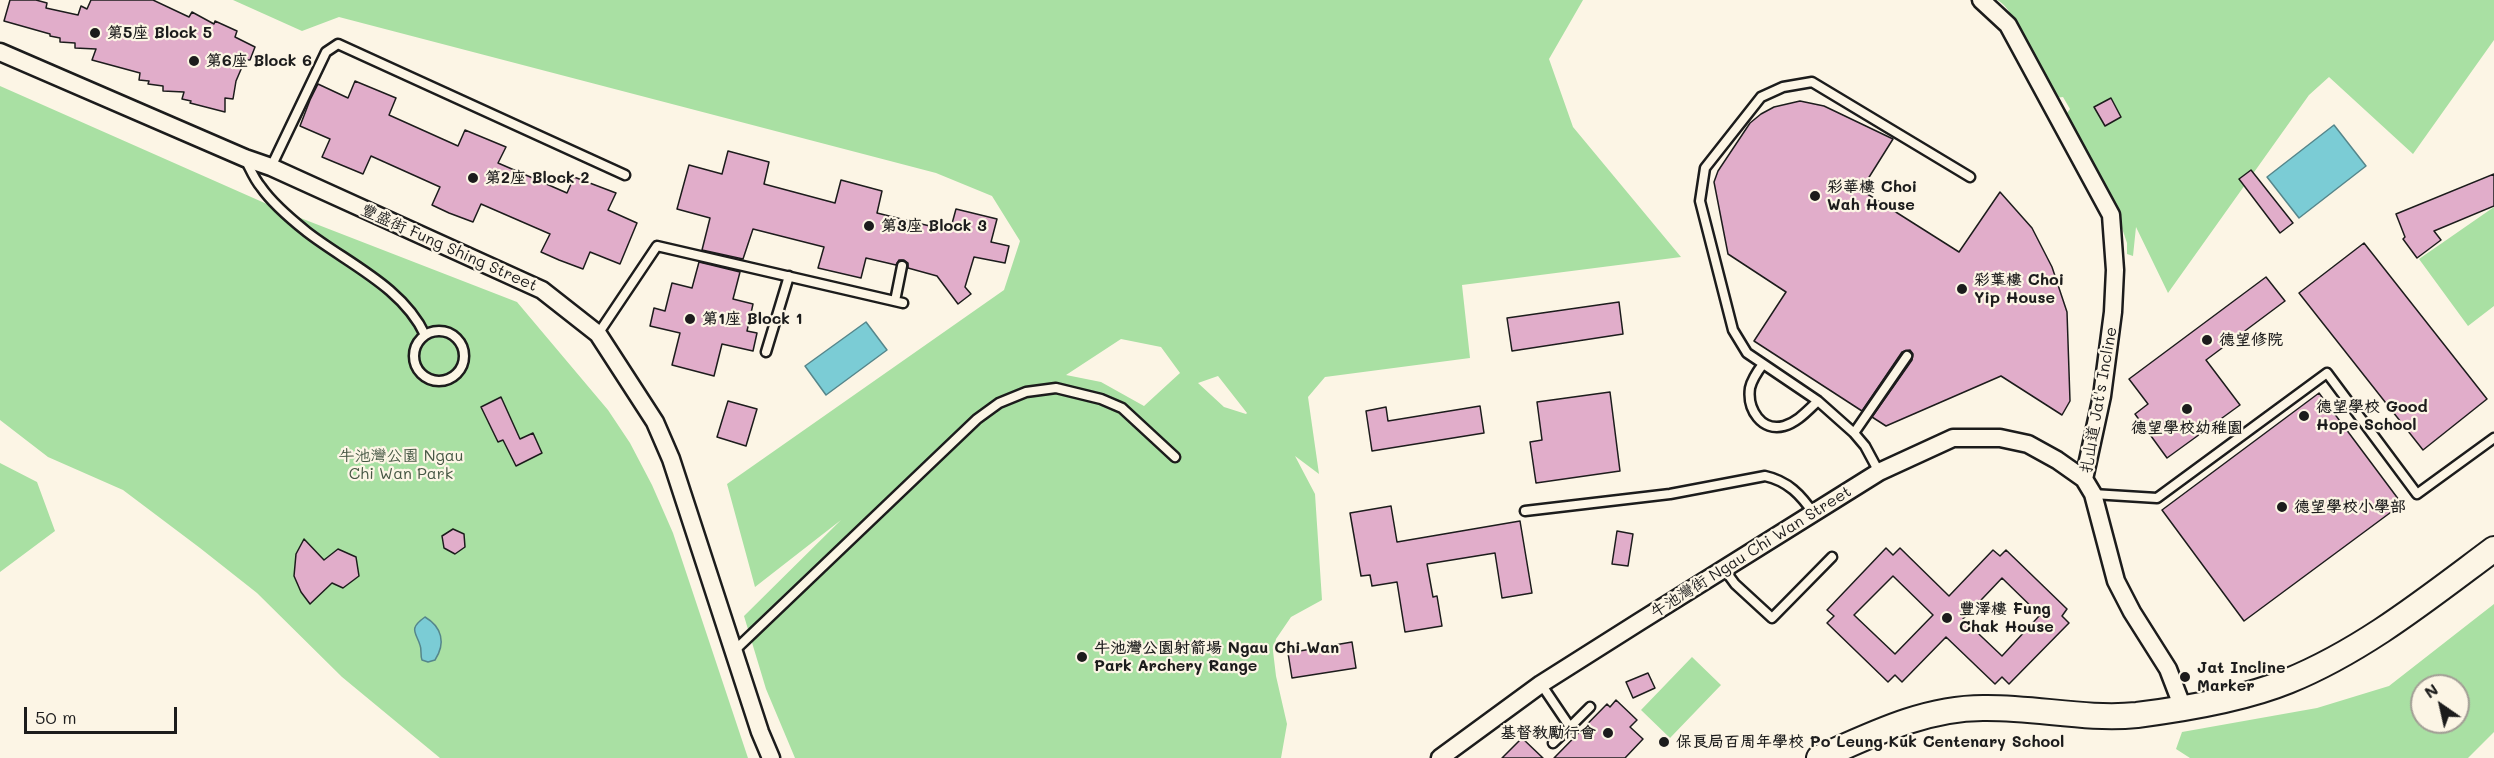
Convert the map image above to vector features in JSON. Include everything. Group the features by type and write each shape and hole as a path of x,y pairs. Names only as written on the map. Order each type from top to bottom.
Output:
{"main road":[{"path":"1819,758 1914,718 1949,710 1983,708 2079,716 2134,715 2183,708 2287,682 2338,657 2383,631 2494,549"}],"street":[{"name":"扎山道 Jat's Incline","path":"1981,0 2008,25 2111,215 2115,270 2114,312 2102,396 2084,478 2093,494 2116,581 2132,612 2168,669 2183,708"},
{"name":"豐盛街 Fung Shing Street","path":"0,52 245,158 271,167 542,290 598,334 655,422 671,459 760,732 771,758"},
{"name":"牛池灣街 Ngau Chi Wan Street","path":"1440,758 1541,684 1879,472 1953,438 2000,438 2028,444 2084,478"}],"lane":[{"path":"271,167 326,52 338,44 625,175"},
{"path":"1879,472 1865,446 1854,433 1818,401 1747,353 1733,330 1700,201 1705,168 1761,97 1783,87 1812,82 1970,177"},
{"path":"245,158 261,188 285,212 306,231 389,290 419,322 425,335"},
{"path":"598,334 657,246 899,302 902,266"},
{"path":"766,352 789,276"},
{"path":"442,331 451,333 462,346 464,363 454,377 438,382 423,376 417,370 413,355 415,347 425,335 442,331"},
{"path":"1854,433 1907,356"},
{"path":"1763,364 1753,377 1750,397 1753,409 1764,424 1773,428 1792,423 1818,401"},
{"path":"2093,494 2157,498 2327,373 2417,494 2494,438"},
{"path":"734,652 968,428 999,403 1026,392 1056,388 1101,399 1122,408 1175,457"},
{"path":"1525,511 1670,494 1765,476 1779,479 1792,488 1814,514"},
{"path":"1724,569 1735,584 1772,618 1832,557"},
{"path":"1541,684 1570,727"},
{"path":"1553,743 1590,707"}],"green space":[{"path":"233,0 1583,0 1549,59 1573,127 1681,257 1462,285 1470,358 1325,377 1308,397 1319,474 1295,456 1315,494 1322,600 1291,617 1276,639 1273,651 1276,676 1287,724 1281,758 795,758 766,689 744,616 841,520 755,587 727,484 1004,290 1020,241 992,196 936,173 339,17 302,31","holes":["1121,339 1161,347 1180,373 1144,406 1101,382 1066,375","1218,376 1247,413 1246,414 1224,407 1198,383"]},
{"path":"1997,0 2494,0 2494,40 2413,154 2329,77 2309,95 2168,293 2136,227 2133,256 2127,254 2127,243 2121,225 2065,120 2064,117 2070,109 2063,97 2055,98 2010,12"},
{"name":"牛池灣公園 Ngau Chi Wan Park","path":"0,86 285,212 517,302 608,410 630,443 652,485 673,533 748,758 440,758 342,677 257,593 200,548 123,490 48,457 0,420"},
{"path":"2494,207 2494,306 2468,326 2419,259"},
{"path":"0,463 37,482 55,531 0,572"},
{"path":"2494,604 2494,732 2468,758 2190,758 2176,749 2182,732 2317,708 2389,686"},
{"path":"1692,657 1721,685 1670,738 1641,710"}],"water":[{"path":"2334,125 2366,166 2299,218 2267,177"},
{"path":"866,322 887,350 826,395 805,366"},
{"path":"425,617 439,631 441,642 435,660 428,662 422,660 421,647 415,631 416,625"}],"building":[{"path":"10,0 36,0 47,3 46,8 78,15 81,6 87,9 91,0 153,0 189,17 192,12 214,24 215,21 237,31 235,37 255,47 250,60 245,60 236,81 233,99 225,98 225,112 190,103 191,101 182,99 184,92 163,91 163,86 139,80 140,73 92,60 96,49 75,48 75,43 60,42 60,38 50,36 50,34 4,21"},
{"path":"355,81 396,98 389,115 458,146 465,130 506,147 498,163 567,193 574,177 616,193 608,210 637,223 620,264 590,252 583,269 559,260 541,252 550,234 481,204 473,222 449,213 432,205 440,187 371,156 363,174 322,157 330,139 300,126 310,100 318,84 348,98"},
{"path":"2111,98 2121,117 2105,126 2094,107"},
{"path":"1800,101 1824,106 1893,139 1861,190 1959,252 2000,192 2032,228 2052,267 2067,312 2070,401 2062,415 2001,376 1886,426 1872,417 1912,360 1913,354 1910,350 1902,352 1862,411 1754,341 1786,292 1728,254 1714,182 1718,171 1750,123 1774,107"},
{"path":"728,151 769,162 764,184 835,203 841,180 882,191 877,213 950,231 956,209 997,219 991,242 1009,246 1005,263 974,257 965,287 971,294 958,304 937,276 908,268 908,263 904,260 899,260 896,265 866,258 861,278 818,268 824,247 753,229 743,259 702,250 710,218 677,209 689,165 722,174"},
{"path":"2251,170 2293,223 2280,233 2239,179"},
{"path":"2494,174 2494,206 2434,231 2441,240 2417,258 2403,239 2405,237 2396,214"},
{"path":"2364,243 2487,399 2423,450 2299,293"},
{"name":"第1座 Block 1","path":"699,262 740,272 733,299 753,304 747,331 757,333 753,351 722,344 714,376 672,365 680,333 650,326 654,308 665,311 672,283 692,288"},
{"path":"2266,277 2285,301 2206,360 2240,405 2167,458 2135,414 2148,404 2129,379"},
{"path":"1619,302 1623,334 1512,351 1507,318"},
{"path":"1610,392 1620,471 1536,483 1530,442 1542,440 1537,402"},
{"name":"德望學校小學部","path":"2319,393 2402,504 2244,621 2162,510"},
{"path":"501,397 520,439 533,433 542,453 516,466 503,440 498,442 481,407"},
{"path":"728,401 757,409 746,446 717,437"},
{"path":"1480,406 1484,433 1372,451 1366,411 1386,407 1388,421"},
{"path":"1391,506 1397,542 1520,521 1532,593 1502,598 1495,553 1427,564 1433,597 1437,596 1442,626 1405,632 1397,582 1372,586 1370,575 1361,576 1350,513"},
{"path":"453,529 464,534 465,547 455,554 444,548 442,536"},
{"path":"1617,531 1633,534 1628,566 1612,564"},
{"path":"304,539 324,560 338,549 356,557 359,576 343,588 332,583 310,604 301,592 294,576 296,554"},
{"name":"豐澤樓 Fung Chak House","path":"1886,548 1893,555 1900,548 1949,596 1993,550 2000,556 2006,550 2067,609 2062,616 2069,623 2009,684 2002,677 1995,684 1946,637 1902,682 1895,675 1888,682 1827,623 1834,616 1827,610","holes":["1893,576 1933,615 1895,654 1854,615","2002,578 2040,615 2002,656 1963,619"]},
{"path":"1352,642 1356,668 1292,678 1288,653"},
{"path":"1648,673 1655,688 1633,698 1626,682"},
{"name":"基督教勵行會","path":"1616,700 1637,720 1630,727 1643,739 1625,758 1554,758 1607,704 1610,707"},
{"name":"基督教勵行會","path":"1522,738 1543,758 1502,758"}],"place":[{"name":"第5座 Block 5","path":"95,33"},
{"name":"第6座 Block 6","path":"194,61"},
{"name":"第2座 Block 2","path":"473,178"},
{"name":"彩華樓 Choi Wah House","path":"1815,196"},
{"name":"第3座 Block 3","path":"869,226"},
{"name":"彩葉樓 Choi Yip House","path":"1962,289"},
{"name":"第1座 Block 1","path":"690,319"},
{"name":"德望修院","path":"2207,340"},
{"name":"德望學校幼稚園","path":"2187,409"},
{"name":"德望學校 Good Hope School","path":"2304,416"},
{"name":"德望學校小學部","path":"2282,507"},
{"name":"豐澤樓 Fung Chak House","path":"1947,618"},
{"name":"牛池灣公園射箭場 Ngau Chi Wan Park Archery Range","path":"1082,657"},
{"name":"Jat Incline Marker","path":"2185,677"},
{"name":"基督教勵行會","path":"1608,733"},
{"name":"保良局百周年學校 Po Leung Kuk Centenary School","path":"1664,742"}]}
